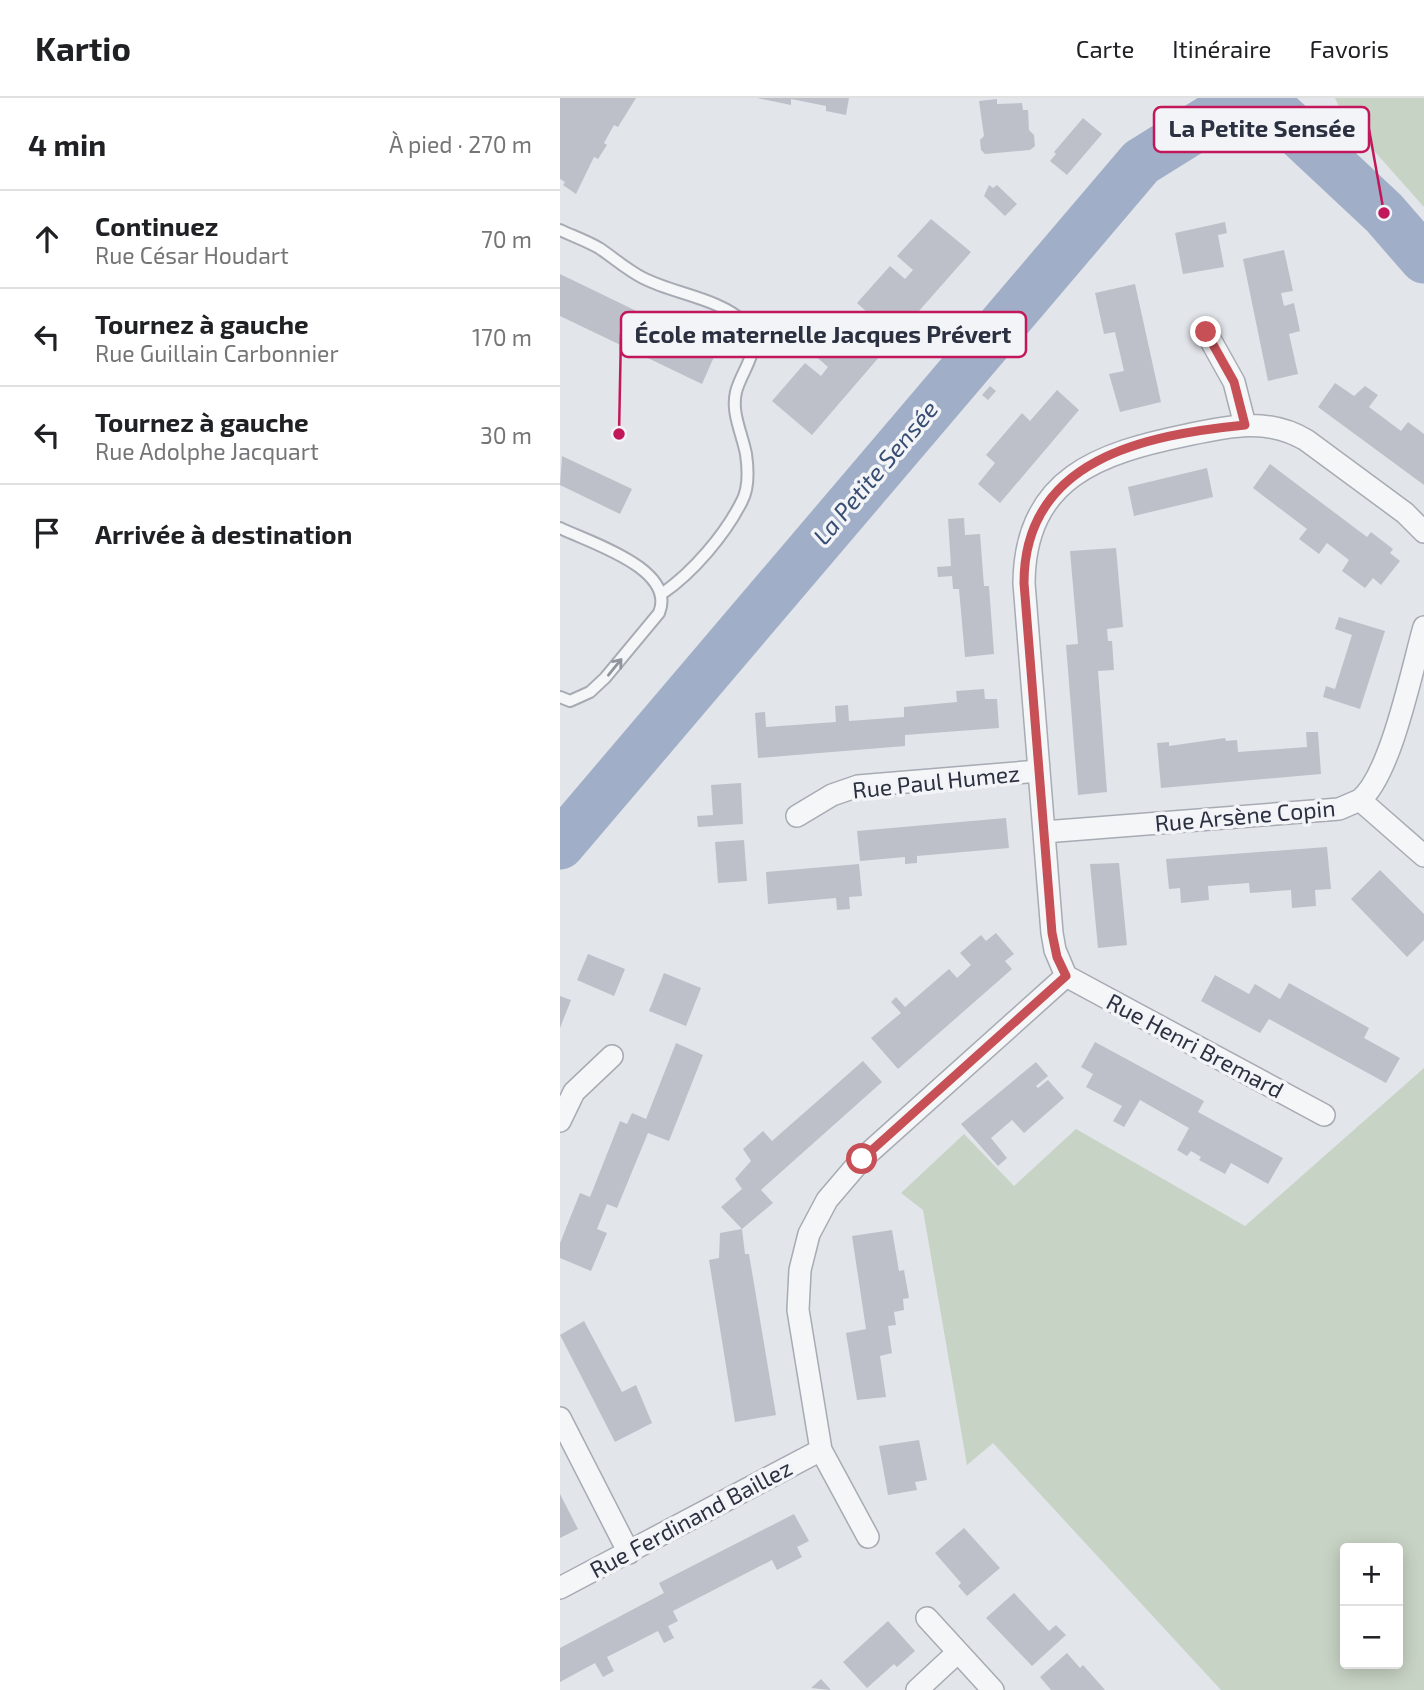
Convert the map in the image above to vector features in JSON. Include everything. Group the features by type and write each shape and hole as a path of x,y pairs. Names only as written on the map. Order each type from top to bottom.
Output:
{"street":[{"path":"1206,332 1234,382 1245,425"},
{"path":"868,1537 821,1450 797,1292 803,1253 818,1216 836,1186 862,1159 1066,976 1053,943 1024,567 1030,539 1048,504 1071,476 1102,458 1137,446 1245,425 1279,428 1299,437 1405,513 1424,532"},
{"path":"1360,800 1368,793 1381,770 1424,627"},
{"name":"Rue Paul Humez","path":"797,816 832,795 858,786 1039,771"},
{"name":"Rue Arsène Copin","path":"1044,832 1339,809 1360,800 1424,856"},
{"name":"Rue Henri Bremard","path":"1066,976 1324,1115"},
{"path":"560,1121 573,1092 612,1056"},
{"path":"560,1418 629,1553"},
{"name":"Rue Ferdinand Baillez","path":"560,1588 821,1450"},
{"path":"927,1618 993,1690"},
{"path":"917,1690 958,1652"}],"lane":[{"path":"560,230 596,247 643,278 729,313 747,324 753,340 752,357 738,385 735,409 746,455 747,480 743,499 725,528 681,580 663,593"},
{"path":"560,528 643,569 652,575 663,593 659,613 605,678 579,699 570,701 560,697"}],"green space":[{"path":"1335,98 1424,98 1424,207 1344,117"},
{"path":"1424,1068 1424,1690 1221,1690 993,1443 967,1465 923,1210 901,1193 964,1134 1014,1186 1076,1129 1245,1226"}],"building":[{"path":"560,98 636,98 618,127 614,125 604,143 607,145 598,159 594,157 576,194 563,185 565,182 560,179"},
{"path":"757,98 849,98 846,115 826,111 826,106 791,99 791,105"},
{"path":"997,99 997,104 1022,103 1023,110 1028,110 1029,130 1034,135 1035,146 1030,150 985,154 981,150 980,140 984,136 979,101"},
{"path":"1083,118 1102,134 1067,175 1050,161 1056,154 1054,152"},
{"path":"989,185 993,188 997,185 1017,204 1005,216 984,196"},
{"path":"931,219 971,252 896,337 885,327 874,339 886,349 812,435 772,401 805,363 821,376 828,367 813,354 847,315 859,326 869,314 857,303 890,266 905,279 913,270 897,256"},
{"path":"1225,222 1227,233 1218,235 1224,267 1183,274 1175,233"},
{"path":"1284,250 1293,291 1281,293 1284,306 1294,303 1300,331 1289,334 1298,374 1268,381 1243,259"},
{"path":"560,274 717,350 702,384 560,316"},
{"path":"1135,284 1161,402 1120,412 1109,374 1124,371 1115,332 1104,334 1095,293"},
{"path":"1335,383 1354,396 1365,386 1378,395 1369,407 1401,431 1408,422 1424,434 1424,485 1318,407"},
{"path":"990,386 996,391 988,400 982,395"},
{"path":"1057,390 1079,410 1000,503 978,484 995,463 986,455 1022,413 1030,421"},
{"path":"562,456 632,489 620,514 560,485"},
{"path":"1270,464 1367,537 1371,532 1393,549 1390,553 1400,561 1381,585 1373,578 1365,588 1342,571 1349,560 1327,543 1319,554 1299,539 1307,529 1253,488"},
{"path":"1207,468 1213,497 1134,516 1128,487"},
{"path":"964,518 965,535 980,534 984,586 989,586 994,654 965,657 959,589 953,589 952,576 938,577 937,567 951,566 948,519"},
{"path":"1116,548 1123,627 1107,629 1108,641 1112,641 1114,670 1098,671 1107,792 1078,795 1066,645 1078,644 1070,551"},
{"path":"1339,617 1385,631 1360,709 1323,697 1326,686 1335,689 1352,635 1335,629"},
{"path":"984,689 985,699 997,699 999,728 905,735 905,746 758,758 755,713 765,712 766,727 836,722 835,706 848,705 849,721 904,717 904,707 957,702 956,691"},
{"path":"1306,732 1318,732 1321,774 1161,788 1157,743 1169,742 1169,746 1225,738 1226,741 1237,740 1238,752 1307,747"},
{"path":"741,783 743,824 698,827 697,816 713,815 711,785"},
{"path":"1006,818 1009,848 917,856 917,863 905,864 905,857 860,861 857,831"},
{"path":"744,840 747,881 718,883 715,842"},
{"path":"1327,847 1331,889 1315,890 1316,906 1292,908 1291,890 1250,893 1249,883 1208,886 1209,900 1181,903 1180,888 1169,889 1166,859"},
{"path":"1119,863 1127,945 1098,948 1090,864"},
{"path":"859,864 862,896 849,897 850,909 837,910 836,898 768,904 766,872"},
{"path":"1380,870 1424,914 1424,940 1407,957 1351,899"},
{"path":"996,933 1014,954 1005,961 1012,969 898,1069 871,1038 901,1013 891,1002 896,997 905,1007 949,969 957,978 971,965 960,953 981,935 986,941"},
{"path":"588,954 625,969 614,996 577,980"},
{"path":"664,973 701,988 686,1026 649,1011"},
{"path":"1215,975 1249,994 1255,984 1280,999 1289,983 1369,1028 1364,1038 1400,1058 1386,1083 1269,1019 1260,1033 1201,1001"},
{"path":"560,996 571,1000 560,1028"},
{"path":"1095,1042 1204,1101 1198,1112 1283,1158 1268,1184 1231,1163 1225,1174 1199,1160 1201,1157 1191,1151 1187,1156 1177,1150 1189,1128 1140,1100 1124,1127 1113,1121 1122,1106 1086,1087 1093,1074 1081,1067"},
{"path":"676,1043 703,1055 669,1141 648,1133 617,1208 607,1204 597,1229 607,1233 591,1271 560,1258 560,1243 580,1193 590,1197 620,1121 627,1124 632,1113 646,1119"},
{"path":"863,1061 882,1082 761,1190 773,1203 742,1229 721,1207 742,1189 735,1179 751,1161 743,1149 763,1131 772,1141"},
{"path":"1036,1062 1048,1076 1036,1086 1038,1088 1048,1080 1064,1098 1024,1133 1012,1120 991,1138 1007,1158 998,1166 961,1124"},
{"path":"742,1229 745,1254 749,1254 776,1415 735,1422 709,1260 719,1258 720,1233"},
{"path":"892,1230 899,1271 904,1270 909,1298 903,1299 904,1310 894,1312 896,1325 888,1326 892,1353 880,1356 886,1397 857,1400 846,1333 866,1329 852,1236"},
{"path":"584,1321 622,1392 636,1385 652,1423 615,1442 560,1335"},
{"path":"919,1440 927,1480 915,1482 917,1490 888,1495 879,1446"},
{"path":"560,1494 578,1529 560,1538"},
{"path":"794,1514 809,1541 797,1547 802,1557 777,1570 772,1560 673,1611 678,1621 668,1626 674,1638 664,1643 658,1631 607,1657 614,1671 603,1677 595,1663 560,1682 560,1648 664,1593 659,1583"},
{"path":"964,1528 1000,1568 967,1596 958,1586 961,1583 935,1553"},
{"path":"1014,1593 1049,1631 1056,1625 1066,1635 1032,1666 986,1618"},
{"path":"888,1621 915,1651 897,1667 894,1664 867,1688 843,1662"},
{"path":"1067,1653 1080,1668 1083,1665 1105,1690 1051,1690 1040,1677"},
{"path":"821,1679 831,1690 811,1688"}],"waterway":[{"name":"La Petite Sensée","path":"560,845 1141,162 1244,98"},
{"name":"La Petite Sensée","path":"1261,98 1384,213 1424,259"}],"place":[{"name":"La Petite Sensée","path":"1384,213"},
{"name":"École maternelle Jacques Prévert","path":"619,434"}],"route":[{"path":"862,1159 1066,976 1057,957 1052,933 1024,583 1024,567 1030,539 1038,521 1059,489 1087,465 1137,446 1245,425 1234,382 1206,332"}]}
